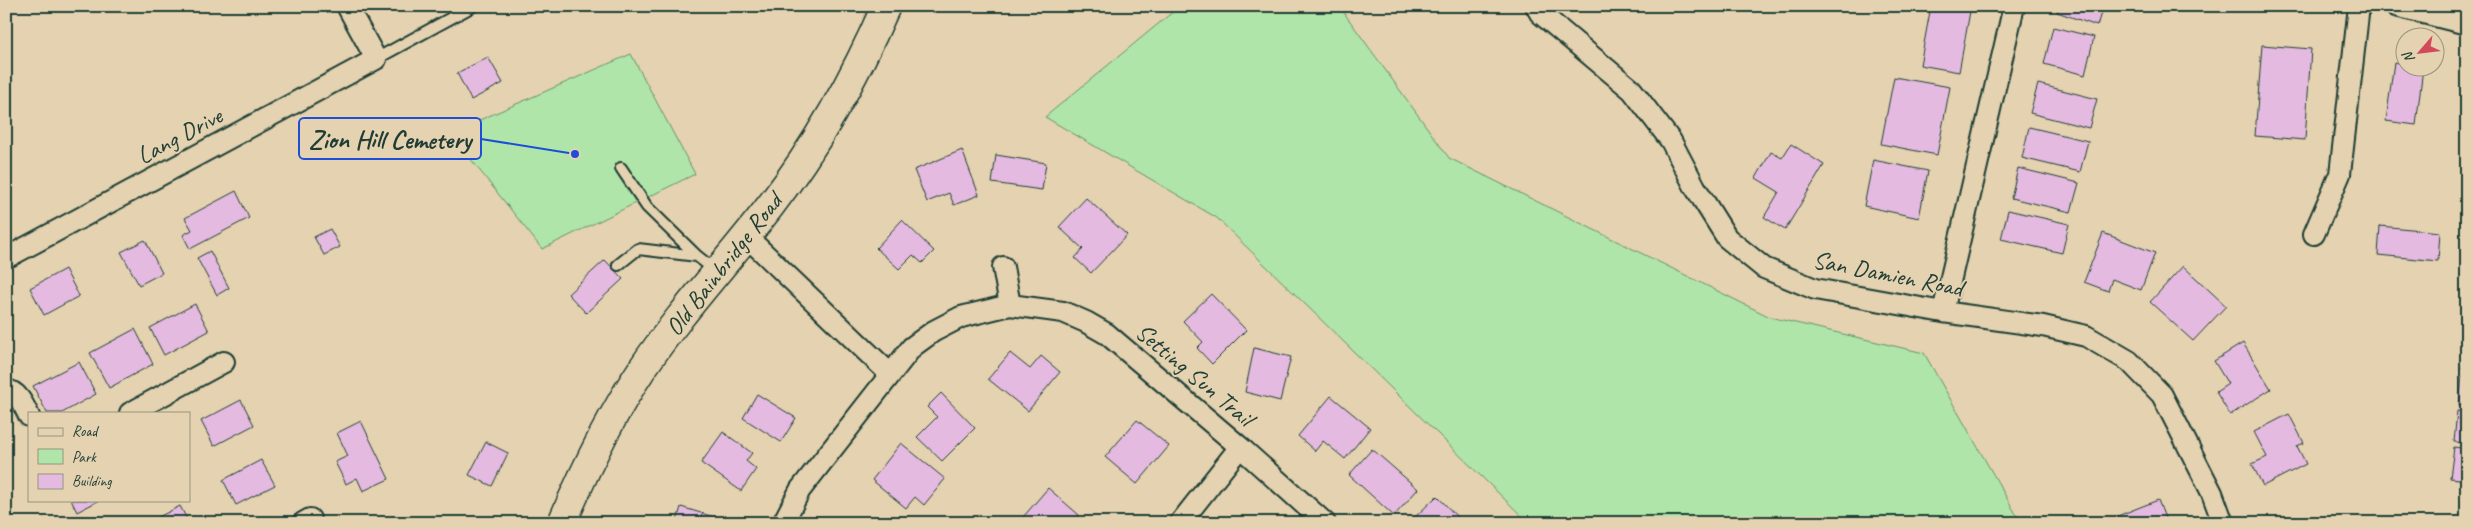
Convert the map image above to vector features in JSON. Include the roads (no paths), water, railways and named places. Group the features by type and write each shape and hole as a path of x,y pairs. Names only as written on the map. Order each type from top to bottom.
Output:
{"main road":[{"name":"Old Bainbridge Road","path":"562,523 585,469 612,418 707,264 746,236 771,205 818,138 846,91 886,6"}],"street":[{"path":"347,6 376,59"},
{"name":"San Damien Road","path":"1536,6 1540,13 1632,90 1671,141 1695,187 1727,238 1764,268 1814,289 1944,312 2043,326 2086,336 2129,361 2162,396 2212,493 2223,523"},
{"path":"1944,312 2014,6"},
{"path":"2314,234 2340,174 2359,6"},
{"path":"2396,6 2467,24"},
{"name":"Lang Drive","path":"6,258 376,59"},
{"path":"746,236 890,374"},
{"path":"1003,267 1010,305"},
{"name":"Setting Sun Trail","path":"783,523 800,490 912,347 934,331 961,317 1010,305 1063,312 1107,334 1240,447 1325,523"},
{"path":"132,412 224,362"},
{"path":"6,390 11,390 20,399 28,414"},
{"path":"1180,523 1240,447"}],"lane":[{"path":"376,59 473,6"},
{"path":"621,168 647,208 707,264"},
{"path":"618,265 638,249 707,264"}],"place":[{"name":"Zion Hill Cemetery","path":"575,154"}]}
